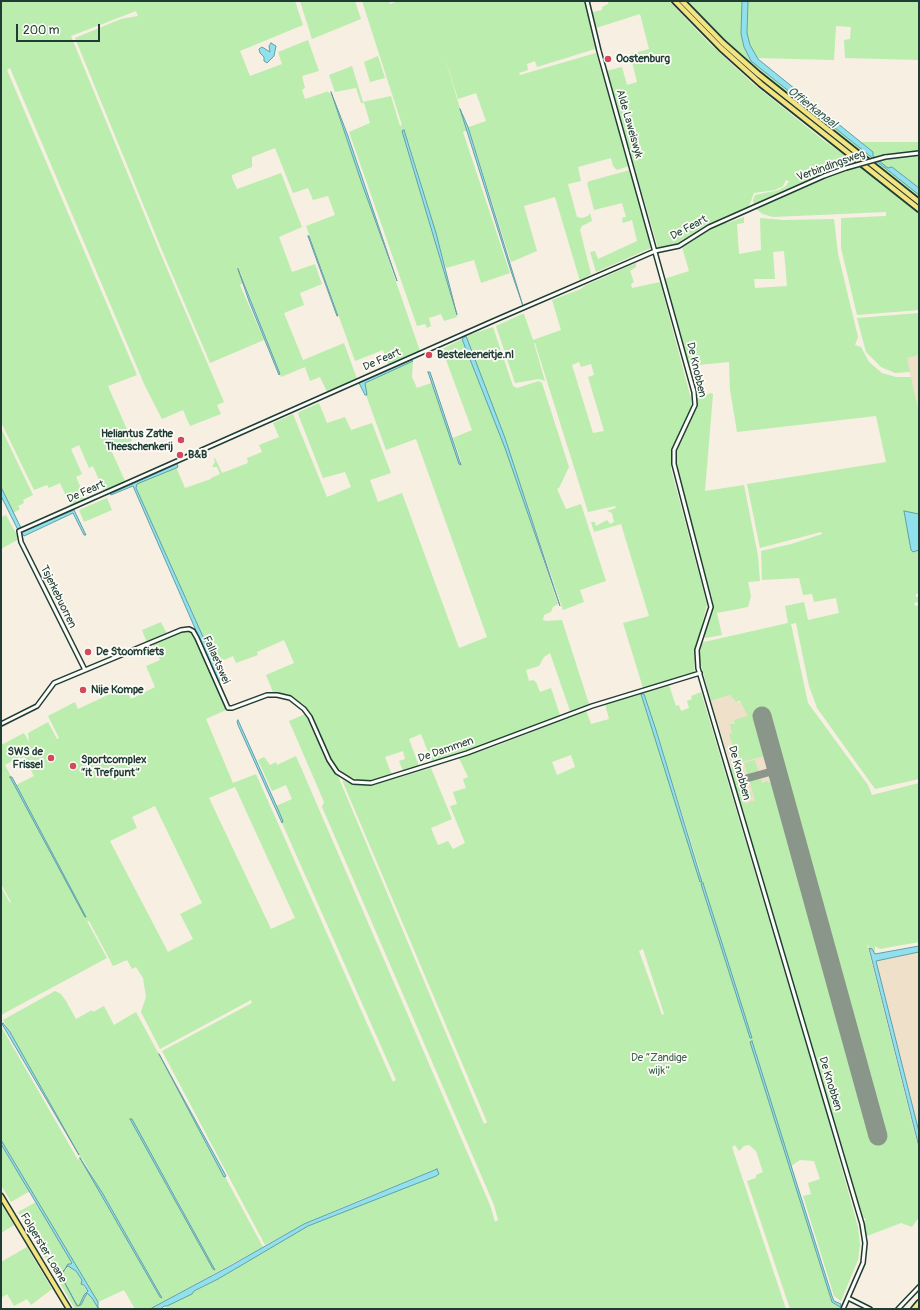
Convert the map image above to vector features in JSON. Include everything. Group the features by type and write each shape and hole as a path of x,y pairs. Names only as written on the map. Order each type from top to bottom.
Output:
{"highway":[{"path":"675,1 721,48 761,84 919,209"},
{"path":"682,1 723,43 758,74 919,202"},
{"path":"914,1309 919,1303"}],"main road":[{"name":"Folgerster Loane","path":"1,1196 69,1309"}],"street":[{"name":"Alde Laweiswyk","path":"587,1 599,51 655,251"},
{"name":"Verbindingsweg","path":"752,208 846,168 885,157 919,153"},
{"name":"De Feart","path":"19,531 655,251 678,246 709,227 752,208"},
{"name":"De Knobben","path":"655,251 694,392 695,405 674,450 674,464 711,607 697,650 700,674 862,1224 865,1243 862,1263 843,1309"},
{"name":"Tsjerkebuorren","path":"19,531 21,542 85,670"},
{"name":"Fallaetswei","path":"85,670 181,630 188,629 193,631 197,638 226,706 230,708 235,707"},
{"path":"1,724 37,706 54,683 85,670"},
{"name":"De Dammen","path":"235,707 267,695 277,695 290,698 304,709 310,717 329,760 337,772 354,782 371,783 467,753 592,706 700,674"},
{"path":"898,1309 919,1287"},
{"path":"848,1298 870,1309"}],"shaded area":[{"path":"919,355 919,413 906,358"},
{"path":"730,695 736,702 785,706 858,908 919,1151 870,1227 711,701"},
{"path":"919,949 919,1138 873,957"}],"green space":[{"path":"1,1 295,1 303,25 240,51 250,76 282,64 278,52 308,40 319,71 302,76 305,88 302,90 305,99 326,91 331,94 420,351 389,366 383,350 355,361 306,226 335,215 328,196 313,200 308,188 293,193 275,148 252,157 252,167 232,175 232,178 237,189 281,173 302,227 279,237 292,272 315,264 322,284 300,293 304,305 284,313 303,360 344,343 357,379 327,392 320,377 310,381 305,367 281,377 239,269 243,283 240,285 264,340 210,363 75,38 121,19 138,16 136,11 71,36 159,250 224,402 217,405 221,414 190,426 183,410 162,419 145,386 10,68 7,70 137,375 108,386 132,441 111,450 126,483 104,492 93,466 89,468 79,445 71,449 82,474 76,477 86,500 71,507 60,483 49,488 47,485 34,490 1,422"},
{"path":"300,1 355,1 361,19 312,39"},
{"path":"362,1 389,1 390,4 398,1 585,1 595,49 537,67 535,61 527,64 528,70 519,73 520,75 596,53 629,166 617,170 613,166 611,158 578,167 581,181 568,184 577,217 582,218 588,216 590,213 592,221 582,226 580,230 591,274 580,281 555,197 524,206 537,251 511,262 469,130 463,132 510,273 481,283 474,260 446,268 409,144 402,130 457,317 444,321 441,314 429,318 431,326 427,328 425,324 417,326 349,132 370,123 364,103 361,103 356,88 335,92 329,75 352,66 363,102 391,96 400,126 402,125","holes":["443,52 458,99 476,93 486,121 466,128"]},
{"path":"608,1 669,1 708,42 751,82 823,140 857,164 819,176 754,205 753,200 755,195 779,190 786,186 789,181 786,180 783,186 775,190 754,193 749,206 711,224 707,224 679,243 658,248 606,71 622,67 627,85 637,82 630,54 649,49 640,14 596,28 592,12 602,10 602,7 608,4"},
{"path":"686,1 742,1 741,34 744,47 751,61 919,195 919,198 756,70 720,37"},
{"path":"748,1 919,1 919,60 845,58 844,40 850,39 851,27 836,26 834,60 757,58 750,45 747,33"},
{"path":"378,56 385,78 370,82 364,62"},
{"path":"860,142 919,142 919,151 903,152 876,158 873,156 873,152"},
{"path":"919,154 919,188 892,167 888,168 880,161 902,155"},
{"path":"860,166 919,214 919,310 857,315 841,248 841,218 886,216 886,212 773,217 763,214 756,209 757,207 812,182"},
{"path":"630,170 651,248 596,272 590,252 595,251 598,259 637,241 632,220 623,223 622,218 626,217 622,203 594,210 587,183"},
{"path":"744,217 744,223 737,224 739,254 761,250 760,218 784,220 834,219 838,254 858,337 855,345 861,347 869,362 882,373 896,377 911,377 919,413 919,514 904,511 913,552 919,550 919,593 916,594 916,597 919,597 919,602 914,603 915,606 919,605 919,779 875,789 817,708 809,686 796,623 791,624 808,703 868,785 872,795 919,783 919,942 880,949 875,946 875,954 867,944 919,1151 919,1217 912,1227 901,1223 867,1236 865,1235 862,1221 866,1220 865,1218 862,1219 730,769 739,765 740,771 735,772 742,796 751,792 752,797 750,799 749,797 744,799 745,804 750,801 755,801 749,779 760,776 762,783 767,781 775,786 872,1138 883,1135 779,753 777,753 766,715 758,717 768,755 738,763 729,734 732,733 730,724 735,724 734,720 748,716 740,701 736,702 730,695 711,701 699,658 701,645 704,642 788,623 785,606 804,602 808,620 839,613 836,598 814,602 812,594 803,595 799,578 762,580 761,551 791,544 822,534 821,532 760,548 747,484 886,462 876,416 737,432 730,390 729,362 688,366 664,279 689,271 682,247 712,228 727,221 727,223","holes":["784,251 787,286 755,288 754,279 775,279 773,252"]},
{"path":"636,263 636,267 630,271 634,282 631,284 632,288 660,282 691,399 691,411 672,451 671,469 707,604 695,653 695,673 643,688 623,623 649,616 621,524 594,532 591,522 595,522 596,526 607,520 610,524 614,522 612,513 607,511 616,508 615,506 588,512 535,343 545,381 539,379 515,383 496,326 524,314 533,340 561,330 552,300 581,289 584,286","holes":["579,362 581,367 591,364 594,375 588,377 604,431 593,433 572,365"]},
{"path":"919,313 919,355 907,358 910,372 895,373 881,367 866,352 857,318"},
{"path":"493,327 513,386 517,388 539,381 542,383 569,467 559,488 557,489 566,509 581,504 606,581 580,590 584,602 563,610 505,440 466,339 469,335"},
{"path":"462,339 505,447 558,604 553,607 551,612 544,615 543,620 562,620 589,704 570,711 550,653 544,657 539,666 526,670 529,681 533,680 536,682 540,692 551,688 560,715 491,742 432,762 421,734 409,739 419,766 403,771 399,761 405,759 403,751 385,757 392,775 372,780 359,780 348,776 335,766 311,714 303,704 291,696 273,692 266,675 294,663 284,640 257,652 258,655 236,663 233,656 215,664 136,488 137,484 176,467 185,488 211,479 220,474 217,467 212,467 215,462 214,458 222,473 248,463 247,458 262,452 259,445 279,437 273,423 293,414 327,497 351,487 345,472 323,478 298,414 299,412 319,403 327,423 345,417 351,430 372,423 391,473 370,480 378,502 402,493 459,648 487,637 416,439 386,450 366,395 365,386 365,383 413,361 412,377 417,388 431,383 460,465 461,461 453,438 472,430 442,349"},
{"path":"711,393 713,394 705,491 744,485 758,556 760,581 748,582 751,596 748,607 717,613 722,635 706,638 704,637 713,602 679,477 675,452 693,415 696,398"},
{"path":"1,428 33,495 23,500 24,503 18,506 20,509 13,513 1,487"},
{"path":"107,498 112,510 84,522 79,510"},
{"path":"6,515 19,539 1,549 1,517"},
{"path":"161,622 167,634 147,643 142,630"},
{"name":"De “Zandige wijk”","path":"183,632 189,632 193,635 226,710 206,719 233,783 256,774 393,1082 396,1080 282,823 276,806 292,799 286,785 272,791 258,760 264,757 270,765 276,762 277,765 296,756 490,1205 495,1222 498,1220 494,1205 322,807 324,802 289,721 305,714 328,764 338,776 484,1124 487,1122 342,780 355,785 373,785 431,768 452,819 431,828 438,845 448,841 453,849 465,843 450,806 457,804 453,792 466,788 463,779 468,777 459,758 496,746 586,710 591,724 609,719 605,704 669,685 676,706 679,705 681,711 689,708 687,701 692,699 691,696 701,692 823,1101 858,1227 860,1245 858,1260 841,1301 834,1296 803,1196 811,1194 808,1183 820,1179 814,1161 800,1160 791,1166 751,1041 832,1302 840,1307 839,1309 790,1309 747,1181 756,1178 756,1175 763,1172 756,1151 749,1145 744,1146 739,1151 735,1145 732,1147 786,1309 168,1309 166,1306 218,1279 305,1227 439,1174 436,1169 350,1204 304,1224 265,1245 162,1051 252,1003 251,1000 160,1049 141,1012 146,997 143,978 136,967 132,969 127,960 113,966 89,921 87,921 107,958 1,1015 1,887 10,903 11,902 1,884 1,745 24,733 29,742 28,733 48,722 57,739 59,738 48,716 75,702 78,709 125,687 131,699 155,687 146,666 160,660 153,644","holes":["644,694 703,881 685,832 641,695","571,755 575,767 557,775 552,762","20,757 21,759 24,757 34,776 16,785 86,917 5,765","235,787 295,918 271,929 209,798","155,806 202,903 180,914 193,939 168,952 110,841 137,828 132,817","703,883 751,1037 750,1038 701,884","643,949 664,1014 662,1015 639,951"]},
{"path":"755,760 759,774 748,777 744,763"},
{"path":"55,991 61,994 76,1019 92,1010 93,1012 104,1006 114,1025 136,1012 263,1247 150,1309 135,1309 124,1290 98,1302 1,1140 1,1026 78,1160 80,1157 3,1020","holes":["130,1119 179,1203 214,1270","82,1158 162,1297 161,1298 81,1159"]},
{"path":"1,1144 30,1191 11,1202 1,1185"},
{"path":"36,1202 72,1263 62,1272 70,1266 76,1271 82,1280 81,1283 88,1291 78,1306 81,1305 87,1293 100,1309 75,1309 18,1212","holes":["62,1279 70,1292 77,1306"]},
{"path":"1,1204 14,1225 1,1233"},
{"path":"27,1247 52,1289 31,1305 27,1299 14,1306 7,1294 1,1298 1,1262"}],"water":[{"name":"Offierkanaal","path":"742,1 748,1 747,33 750,45 758,59 873,152 873,156 888,168 892,167 919,188 919,195 751,61 744,47 741,34"},
{"path":"271,43 276,46 274,56 267,63 264,61 264,57 260,53 259,49 262,47 270,52 269,46"},
{"path":"331,92 348,136 397,281 361,181"},
{"path":"460,109 468,127 523,306 511,271"},
{"path":"404,130 436,233 457,315 402,131"},
{"path":"309,236 338,316 337,316"},
{"path":"238,269 280,374 279,375 249,301"},
{"path":"466,336 505,438 560,606 505,448 462,339"},
{"path":"411,360 413,361 365,383 367,395 365,395 359,383"},
{"path":"428,372 430,372 461,465 459,464"},
{"path":"177,464 178,467 137,484 136,488 222,679 218,681 133,486 111,495 110,494"},
{"path":"1,487 21,528 18,530 1,496"},
{"path":"74,510 86,535 84,535 73,513 24,536 21,532"},
{"path":"904,511 919,514 919,550 913,552 911,550"},
{"path":"641,694 644,694 656,730 702,882 700,882"},
{"path":"238,720 283,821 282,823 238,725"},
{"path":"10,777 12,777 86,917 85,917"},
{"path":"703,883 752,1038 750,1038 701,884"},
{"path":"919,946 919,952 876,961 919,1132 919,1147 869,948 872,949 875,954"},
{"path":"3,1023 10,1032 79,1155 2,1024"},
{"path":"752,1041 832,1296 834,1301 841,1304 840,1307 832,1302 750,1042"},
{"path":"159,1054 226,1176 225,1177 224,1177"},
{"path":"130,1119 132,1119 215,1270 213,1269"},
{"path":"1,1140 98,1302 98,1308 87,1293 81,1305 79,1305 84,1295 88,1291 84,1285 81,1284 82,1280 76,1271 68,1266 65,1269 68,1264 72,1263 1,1144"},
{"path":"80,1158 103,1194 162,1298 160,1297"},
{"path":"437,1169 439,1174 436,1176 308,1226 218,1279 194,1291 192,1294 164,1306 161,1309 150,1309 304,1224"}],"taxiway":[{"path":"748,778 777,770"}],"runway":[{"path":"762,716 878,1136"}],"place":[{"name":"Oostenburg","path":"608,59"},
{"name":"Besteleeneitje.nl","path":"429,355"},
{"name":"Heliantus Zathe Theeschenkerij","path":"181,440"},
{"name":"B&B","path":"180,455"},
{"name":"De Stoomfiets","path":"88,652"},
{"name":"Nije Kompe","path":"83,690"},
{"name":"SWS de Frissel","path":"51,758"},
{"name":"Sportcomplex “it Trefpunt”","path":"73,766"}]}
